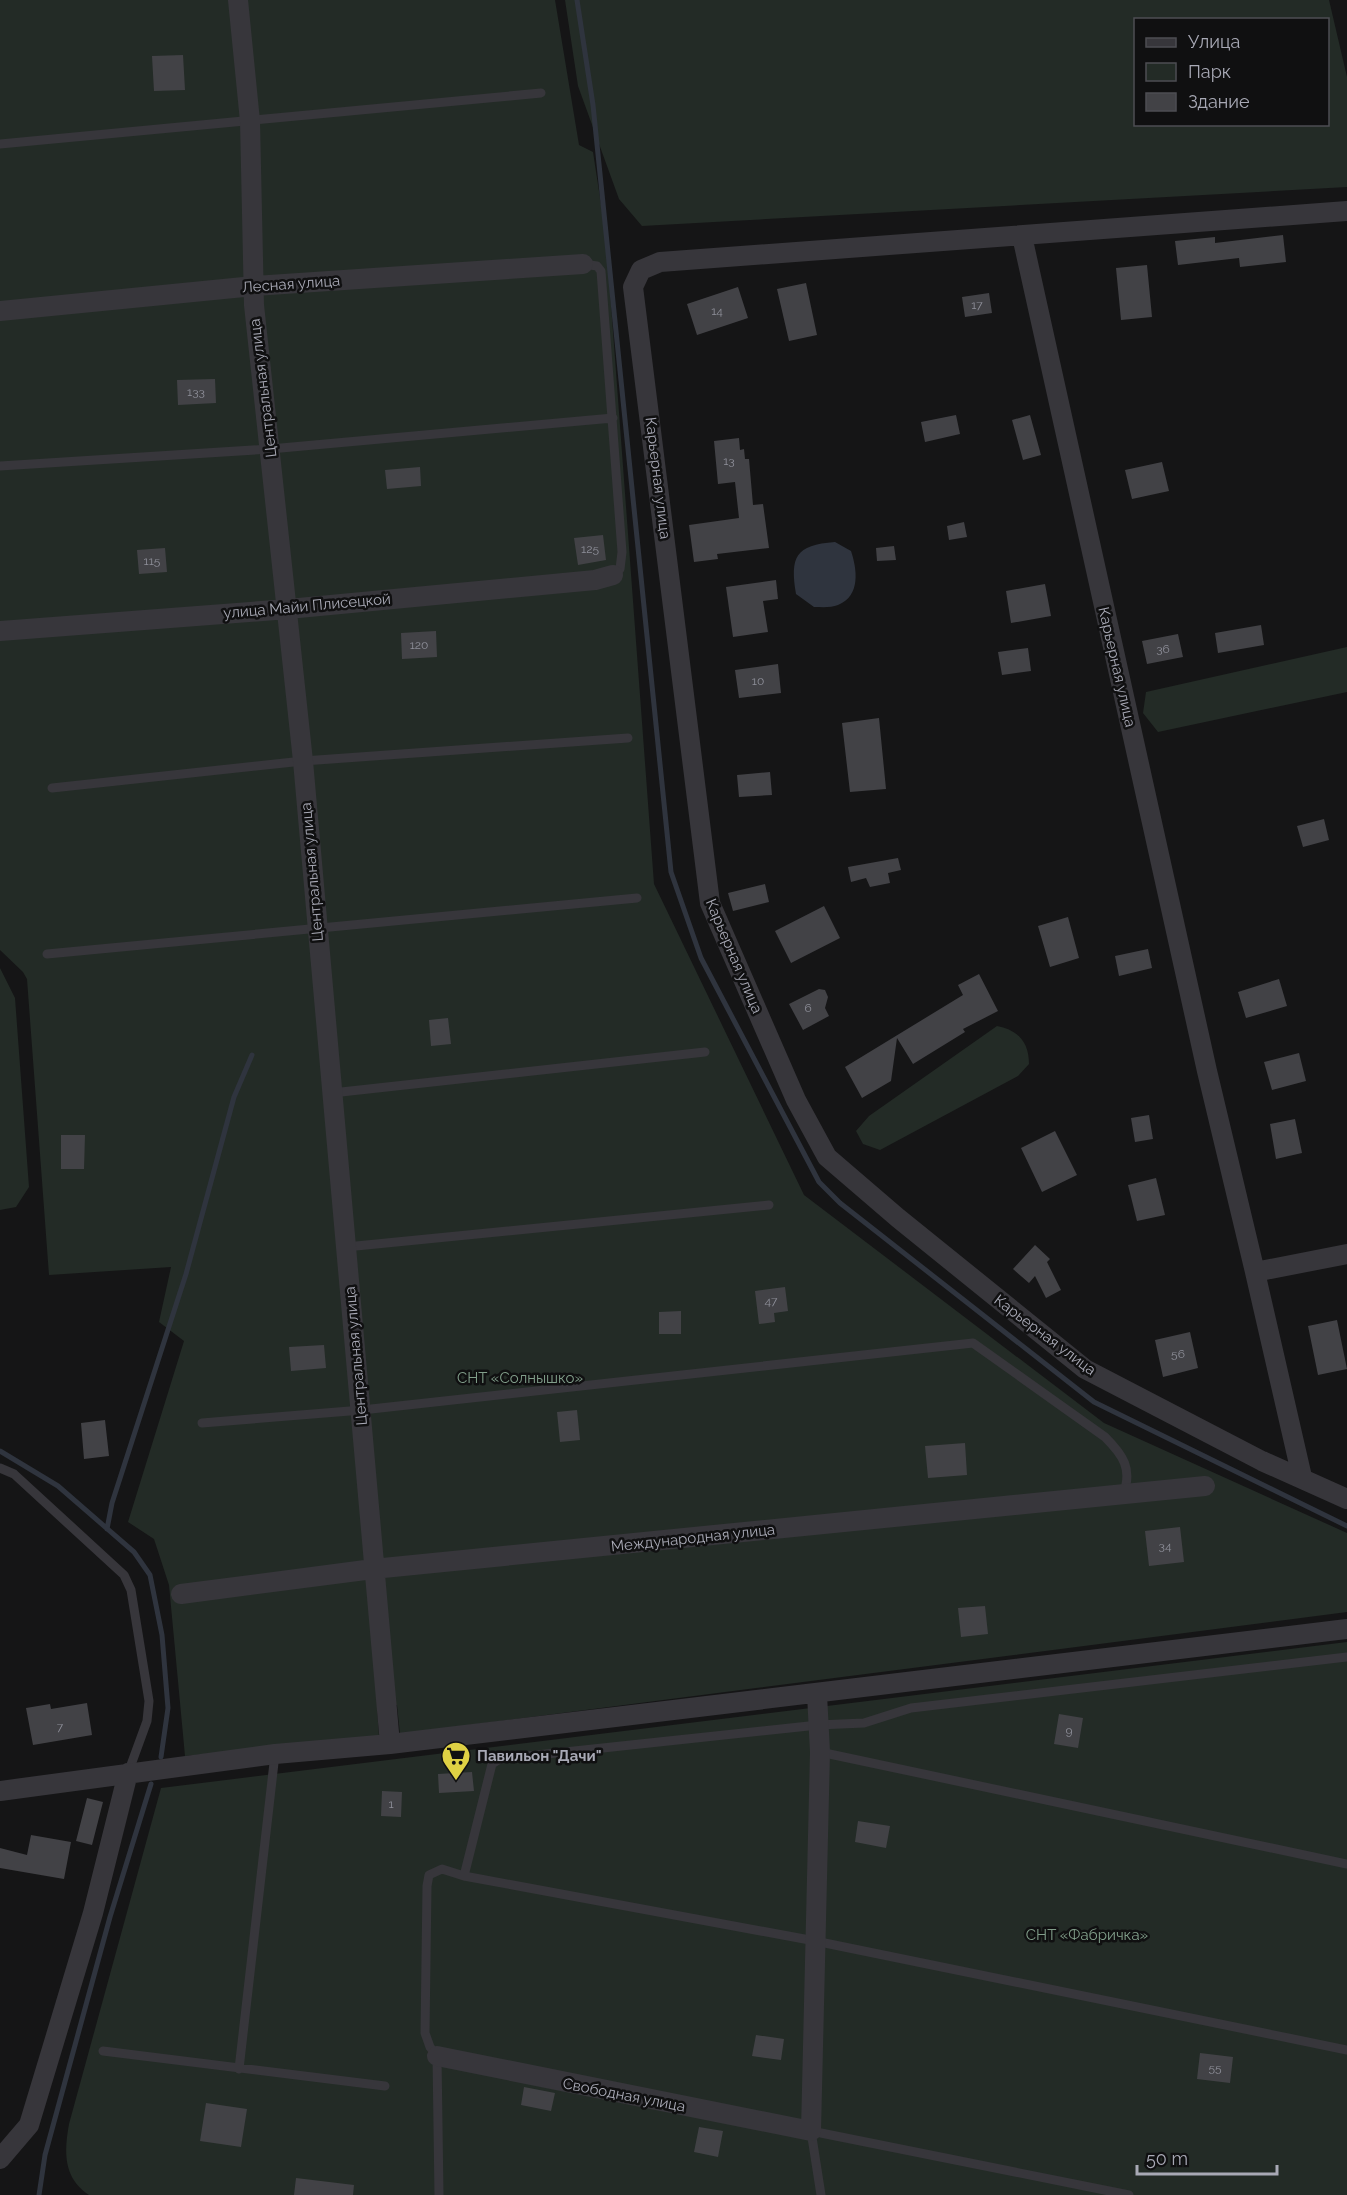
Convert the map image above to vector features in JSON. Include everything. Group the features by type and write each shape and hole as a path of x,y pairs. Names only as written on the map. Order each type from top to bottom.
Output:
{"street":[{"name":"Центральная улица","path":"238,0 250,121 254,305 303,760 330,1093 362,1410 373,1569 390,1744"},
{"name":"Карьерная улица","path":"1302,1477 1262,1461 1085,1369 898,1218 827,1157 796,1100 710,903 633,287 641,270 660,262 1347,211"},
{"name":"Карьерная улица","path":"1022,236 1207,1071 1302,1477"},
{"name":"Лесная улица","path":"0,311 254,286 583,264"},
{"name":"улица Майи Плисецкой","path":"0,631 288,609 595,580 613,575"},
{"path":"1255,1272 1347,1254"},
{"path":"1302,1477 1347,1499"},
{"name":"Международная улица","path":"181,1594 373,1569 1122,1497 1205,1486"},
{"path":"0,1791 275,1754 390,1744 1347,1629"},
{"path":"811,2131 820,1752 817,1694"},
{"path":"0,2159 29,2126 93,1913 128,1773"},
{"name":"Свободная улица","path":"437,2056 811,2131"}],"lane":[{"path":"0,144 541,93"},
{"path":"583,264 597,266 601,271 622,552 620,569 613,575"},
{"path":"0,466 270,449 613,418"},
{"path":"51,788 303,760 628,738"},
{"path":"47,954 637,898"},
{"path":"330,1093 705,1052"},
{"path":"346,1247 770,1204"},
{"path":"202,1423 362,1410 973,1343 1105,1437 1121,1454 1128,1468 1127,1484 1122,1497"},
{"path":"0,1468 14,1474 124,1575 131,1590 149,1701 147,1721 128,1773"},
{"path":"464,1876 492,1764 500,1759 818,1725 864,1723 912,1708 1347,1657"},
{"path":"820,1752 1347,1864"},
{"path":"239,2068 275,1754"},
{"path":"439,2195 437,2056 430,2047 425,2033 427,1886 429,1875 442,1869 464,1876 814,1941 1347,2050"},
{"path":"103,2051 385,2086"},
{"path":"821,2195 811,2131 1129,2195"}],"green space":[{"name":"СНТ «Солнышко»","path":"0,0 555,0 579,145 593,152 606,237 654,884 804,1195 1104,1423 1347,1533 1347,1612 400,1734 397,1705 377,1708 379,1736 185,1756 169,1585 154,1539 128,1522 184,1341 159,1322 171,1267 49,1275 27,979 23,972 0,950"},
{"path":"565,0 1329,0 1347,77 1347,187 642,226 619,199 578,86"},
{"path":"1347,647 1347,692 1158,732 1143,713 1146,692"},
{"path":"0,968 15,998 29,1187 16,1207 0,1210"},
{"path":"997,1026 1016,1034 1027,1049 1029,1064 1018,1076 880,1150 863,1144 856,1131 869,1116"},
{"name":"СНТ «Фабричка»","path":"1347,1642 1347,2195 89,2195 74,2181 70,2172 66,2154 69,2124 161,1788"}],"shaded area":[{"path":"835,542 851,551 856,574 854,589 845,601 838,605 814,607 796,594 795,562 798,555 811,546"}],"building":[{"path":"183,55 185,90 154,91 152,56"},
{"path":"1283,235 1286,262 1240,267 1239,258 1178,265 1175,241 1215,237 1215,243"},
{"path":"1147,265 1152,317 1121,320 1116,268"},
{"path":"806,283 817,335 789,341 777,289"},
{"path":"738,287 748,318 697,335 687,304"},
{"path":"989,293 992,313 965,317 962,297"},
{"path":"215,379 216,403 178,405 177,380"},
{"path":"956,415 960,434 925,442 921,422"},
{"path":"1030,415 1041,455 1023,460 1012,420"},
{"path":"739,438 740,450 744,449 745,459 749,459 753,505 763,504 769,548 717,554 718,559 694,562 689,525 739,518 735,482 718,484 714,441"},
{"path":"1162,462 1169,491 1132,499 1125,470"},
{"path":"420,467 421,486 387,489 385,470"},
{"path":"964,522 967,537 949,540 947,526"},
{"path":"603,535 606,560 578,565 574,538"},
{"path":"894,546 896,560 877,561 876,548"},
{"path":"165,548 167,572 139,574 137,550"},
{"path":"776,580 778,599 763,601 768,632 733,637 726,587"},
{"path":"1045,584 1051,616 1011,623 1006,591"},
{"path":"1261,625 1264,645 1218,653 1215,633"},
{"path":"436,631 437,657 402,659 401,633"},
{"path":"1178,634 1183,657 1147,664 1142,641"},
{"path":"1028,648 1031,671 1002,675 998,652"},
{"path":"778,664 781,693 739,698 735,670"},
{"path":"879,718 886,789 850,792 842,723"},
{"path":"770,772 772,795 739,797 737,775"},
{"path":"1324,819 1329,840 1303,847 1297,826"},
{"path":"898,858 901,870 888,873 890,883 870,887 866,878 851,882 848,867"},
{"path":"765,884 769,902 733,911 728,893"},
{"path":"824,906 840,938 791,963 775,931"},
{"path":"1068,917 1079,958 1050,967 1038,926"},
{"path":"1148,949 1152,968 1119,976 1115,956"},
{"path":"979,974 998,1011 963,1029 965,1032 913,1064 897,1038 891,1081 862,1098 845,1067 963,995 958,985"},
{"path":"1279,979 1287,1006 1246,1018 1238,992"},
{"path":"819,989 825,990 828,997 825,1008 829,1016 803,1030 789,1004"},
{"path":"448,1018 451,1044 431,1046 429,1020"},
{"path":"1299,1053 1306,1081 1272,1090 1264,1062"},
{"path":"1149,1115 1153,1139 1135,1142 1131,1118"},
{"path":"1295,1119 1302,1153 1276,1159 1270,1124"},
{"path":"1055,1131 1077,1175 1042,1192 1021,1148"},
{"path":"61,1135 85,1135 84,1169 61,1169"},
{"path":"1156,1178 1165,1215 1137,1221 1128,1185"},
{"path":"1035,1245 1050,1259 1047,1262 1061,1290 1046,1298 1035,1276 1029,1283 1013,1269"},
{"path":"785,1287 788,1311 774,1313 775,1322 759,1324 755,1291"},
{"path":"681,1311 681,1334 659,1334 659,1312"},
{"path":"1337,1320 1347,1369 1318,1375 1308,1326"},
{"path":"1190,1332 1198,1368 1163,1377 1155,1340"},
{"path":"324,1345 326,1368 291,1371 289,1347"},
{"path":"577,1410 580,1440 560,1442 557,1412"},
{"path":"105,1420 109,1456 84,1459 81,1423"},
{"path":"965,1443 967,1475 928,1478 925,1446"},
{"path":"1180,1527 1184,1562 1149,1566 1145,1531"},
{"path":"985,1606 988,1634 961,1637 958,1608"},
{"path":"87,1703 92,1735 33,1745 26,1708 50,1704 51,1709"},
{"path":"1059,1714 1083,1718 1078,1748 1054,1744"},
{"name":"Павильон \"Дачи\"","path":"472,1772 474,1791 439,1793 438,1774"},
{"path":"382,1791 402,1792 401,1817 381,1816"},
{"path":"87,1798 103,1802 92,1845 76,1841"},
{"path":"858,1821 890,1826 886,1848 855,1842"},
{"path":"31,1835 71,1842 64,1879 0,1868 0,1848 27,1855"},
{"path":"756,2035 784,2039 781,2060 752,2056"},
{"path":"1200,2053 1233,2057 1230,2083 1197,2079"},
{"path":"524,2087 555,2093 551,2111 521,2105"},
{"path":"206,2103 247,2109 241,2147 200,2141"},
{"path":"699,2127 723,2131 718,2157 694,2152"},
{"path":"296,2178 354,2185 353,2195 294,2195"}],"waterway":[{"path":"577,0 593,105 671,872 701,958 819,1182 840,1203 1094,1402 1347,1526"},
{"path":"107,1529 112,1503 186,1274 234,1097 252,1055"},
{"path":"0,1451 58,1486 134,1552 150,1575 162,1635 168,1708 161,1757"},
{"path":"39,2195 45,2155 110,1917 151,1784"}],"place":[{"name":"Павильон \"Дачи\"","path":"456,1782"}]}
